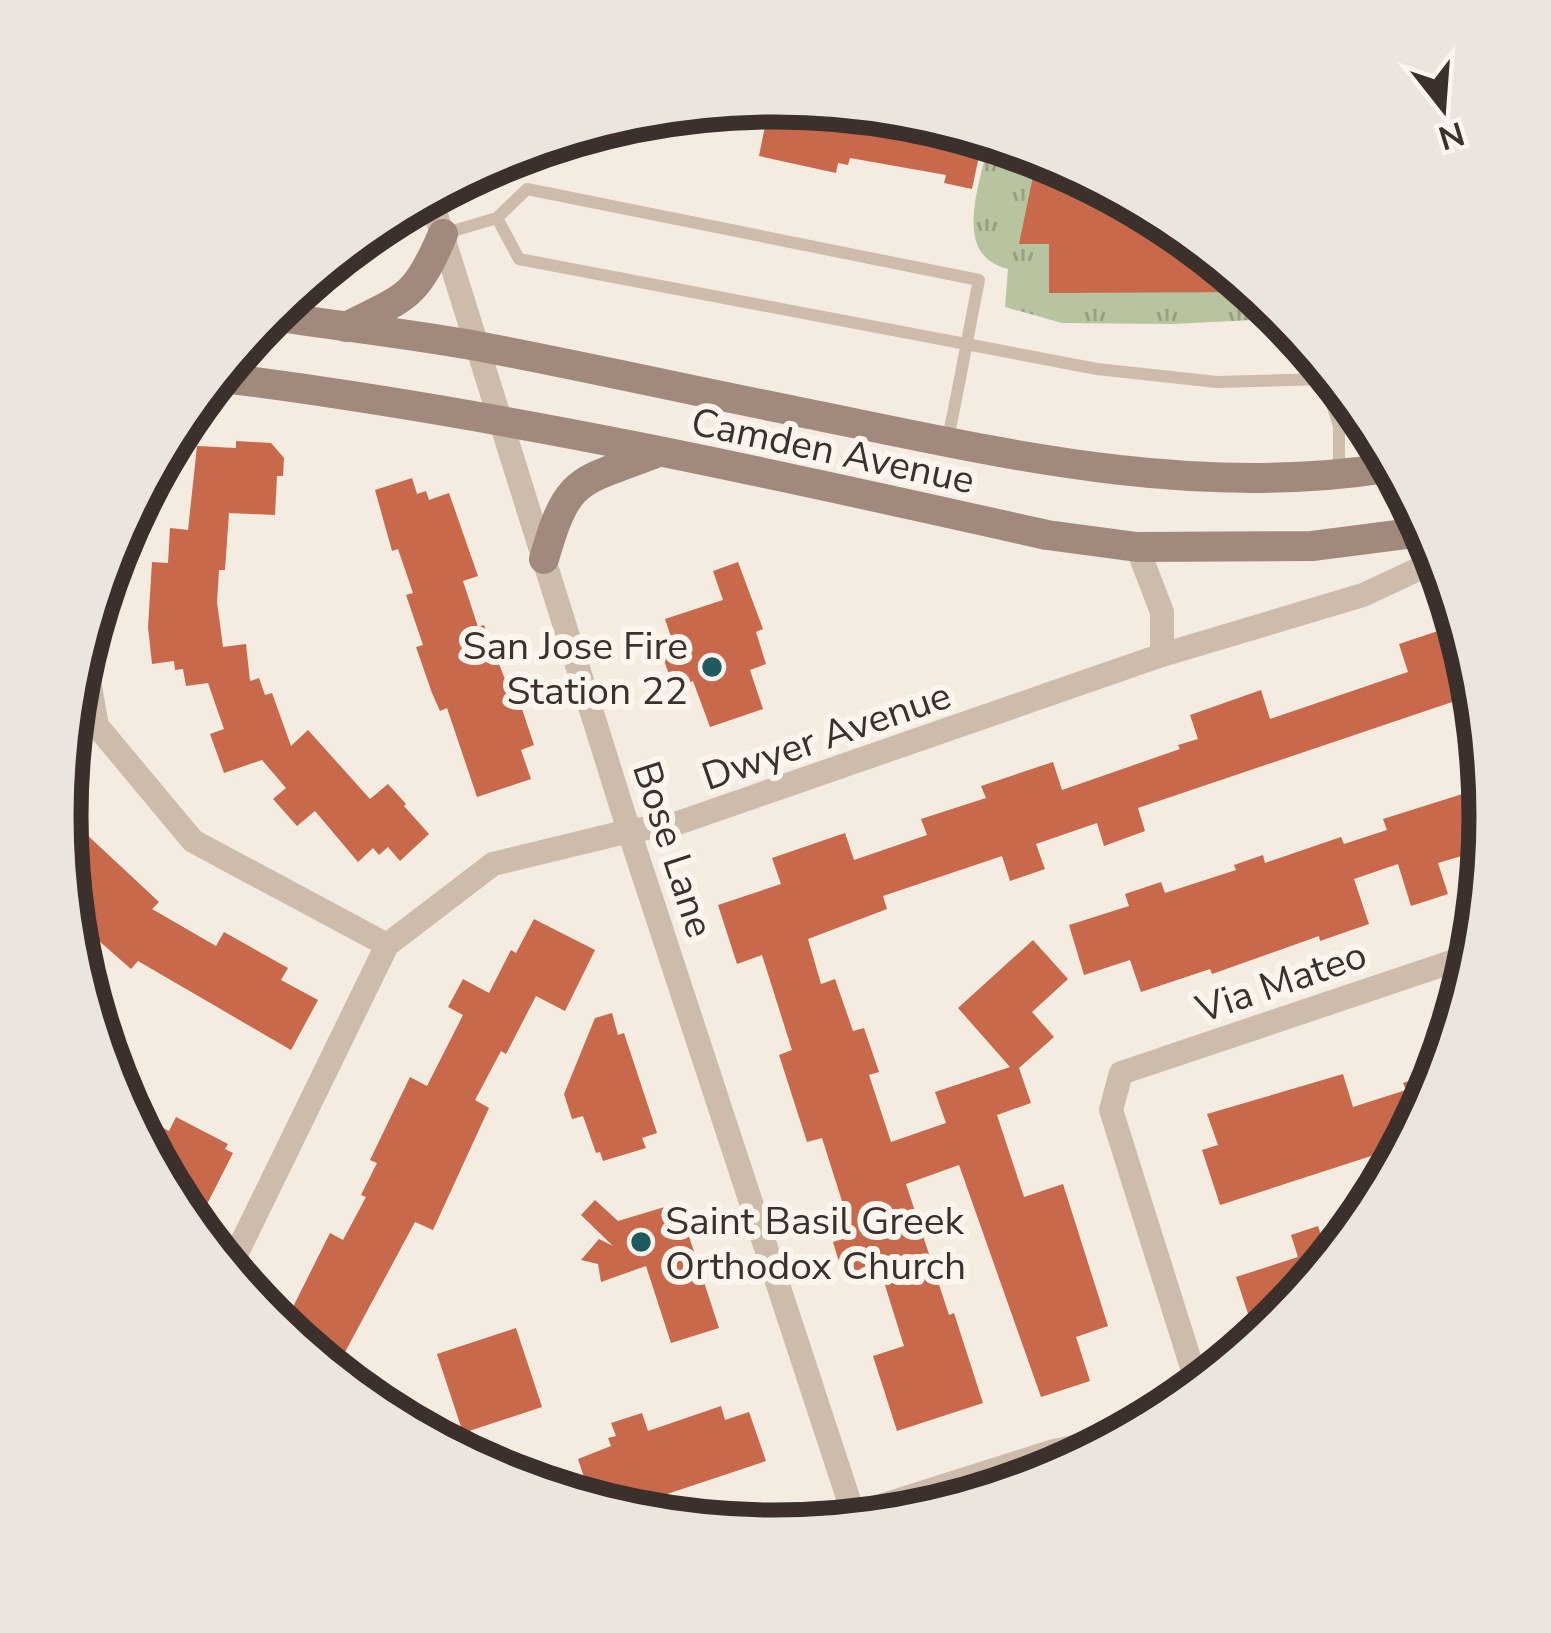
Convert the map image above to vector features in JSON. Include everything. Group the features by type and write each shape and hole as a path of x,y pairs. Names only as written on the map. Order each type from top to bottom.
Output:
{"main road":[{"path":"346,327 404,298 420,284 442,234"},
{"name":"Camden Avenue","path":"290,319 480,347 947,443 1144,474 1228,481 1377,470"},
{"name":"Camden Avenue","path":"236,380 342,393 501,422 1047,535 1137,548 1312,546 1409,534"},
{"path":"544,559 558,511 571,491 656,453"}],"street":[{"name":"Bose Lane","path":"435,211 629,831 851,1507"},
{"path":"1137,548 1162,612 1162,655"},
{"name":"Dwyer Avenue","path":"237,1254 387,945 493,864 675,824 1162,655 1363,595 1423,567"},
{"path":"92,696 97,726 193,841 387,945"},
{"name":"Via Mateo","path":"1193,1371 1111,1110 1121,1073 1455,961"},
{"path":"908,1498 1058,1450"}],"lane":[{"path":"442,234 497,218 527,189 979,280 947,443"},
{"path":"497,218 519,259 1097,369 1217,382 1314,379"},
{"path":"1331,401 1339,426 1339,476"}],"green space":[{"path":"985,155 1041,175 1161,239 1261,320 1062,323 1005,307 1008,269 990,261 980,249 975,234 976,198"}],"building":[{"path":"746,123 866,128 980,153 972,189 944,183 946,175 850,158 848,165 838,163 836,173 759,156 765,126"},
{"path":"1034,172 1123,215 1231,292 1049,293 1049,244 1019,244"},
{"path":"236,441 271,443 284,458 283,476 277,476 275,515 229,513 225,570 219,570 217,602 223,647 246,644 250,681 259,678 265,695 272,693 291,746 308,730 370,799 388,784 406,804 429,834 400,861 388,847 379,855 373,848 358,862 315,811 297,826 273,799 286,788 262,760 224,773 210,734 224,729 208,683 186,686 183,669 175,670 174,661 152,664 148,627 152,562 168,563 170,528 188,530 197,446 236,448"},
{"path":"412,478 417,494 426,491 429,500 449,493 478,576 463,581 478,627 484,625 534,745 521,750 531,779 477,797 447,708 440,711 416,647 423,645 406,595 413,593 398,549 392,551 375,490"},
{"name":"San Jose Fire Station 22","path":"738,562 763,629 756,632 766,664 750,670 763,709 710,727 693,681 674,688 657,641 671,637 665,619 723,600 713,571"},
{"path":"1444,629 1460,699 1138,808 1145,831 1104,846 1097,823 1036,844 1045,869 1010,881 1002,856 883,896 887,909 808,939 821,984 835,979 853,1031 864,1028 879,1072 869,1075 891,1142 946,1123 935,1092 1010,1067 958,1008 1033,940 1068,979 1032,1012 1054,1037 1019,1068 1031,1103 997,1115 1024,1197 1063,1184 1108,1326 1076,1337 1090,1381 1041,1397 959,1165 906,1184 983,1403 897,1431 873,1356 904,1346 879,1266 844,1278 833,1242 853,1236 822,1138 807,1142 779,1055 792,1050 762,955 737,964 718,905 781,884 772,858 845,833 854,860 927,835 921,819 986,798 981,786 1053,762 1062,790 1180,749 1178,745 1198,739 1190,715 1261,690 1270,719 1408,672 1399,644"},
{"path":"1469,792 1469,854 1438,863 1448,894 1411,906 1398,864 1354,879 1369,924 1141,992 1130,960 1084,975 1069,925 1129,906 1125,894 1161,882 1165,893 1236,870 1234,865 1263,855 1265,863 1341,837 1344,844 1387,830 1383,819"},
{"path":"84,832 159,902 152,909 216,946 224,932 288,968 281,980 318,1000 291,1050 138,961 131,969 91,934"},
{"path":"534,919 595,950 565,1011 536,996 506,1054 501,1051 475,1100 489,1108 433,1230 415,1222 342,1358 290,1313 330,1233 343,1240 366,1197 361,1195 377,1163 370,1160 410,1077 427,1086 463,1015 448,1007 463,979 489,993 511,950 516,953"},
{"path":"612,1013 618,1035 624,1033 657,1133 642,1138 646,1148 603,1161 583,1116 572,1119 564,1094 595,1018"},
{"path":"1343,1074 1353,1107 1406,1090 1403,1083 1419,1077 1383,1152 1220,1205 1202,1150 1218,1145 1207,1114"},
{"path":"176,1117 228,1144 225,1149 233,1153 204,1210 152,1122 169,1131"},
{"path":"595,1200 618,1221 678,1203 719,1328 671,1343 646,1266 601,1282 598,1264 581,1260 599,1239 613,1246 581,1215"},
{"path":"1318,1226 1322,1238 1328,1236 1251,1323 1236,1277 1298,1257 1291,1235"},
{"path":"516,1328 542,1407 463,1433 437,1354"},
{"path":"721,1406 725,1420 749,1412 766,1461 650,1500 586,1484 578,1459 611,1446 608,1438 616,1436 611,1423 642,1413 648,1431"}],"place":[{"name":"San Jose Fire Station 22","path":"712,667"},
{"name":"Saint Basil Greek Orthodox Church","path":"641,1242"}]}
